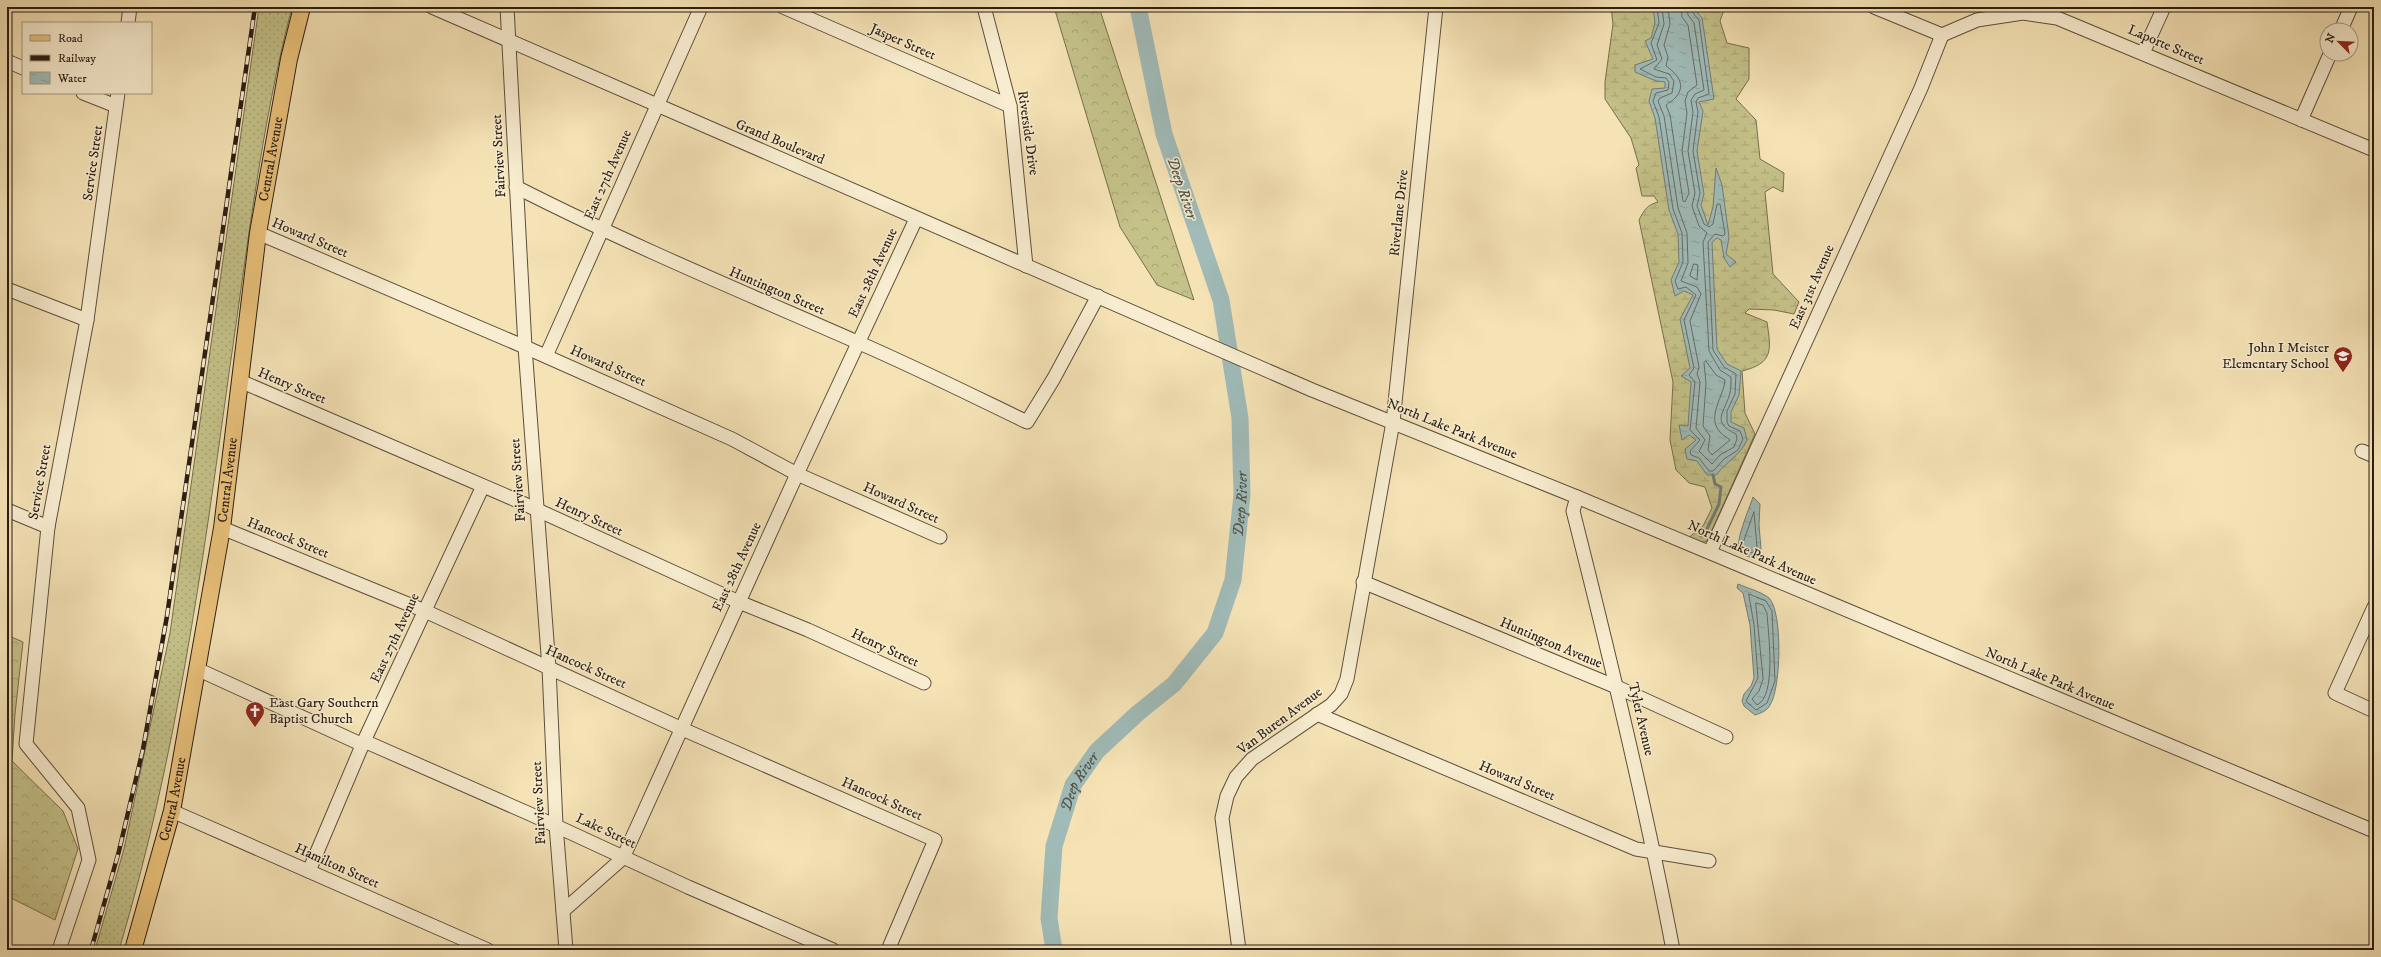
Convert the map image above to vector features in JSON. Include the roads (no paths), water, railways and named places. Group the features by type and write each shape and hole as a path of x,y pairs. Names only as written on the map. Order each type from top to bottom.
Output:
{"main road":[{"name":"Central Avenue","path":"136,949 172,811 222,528 258,233 288,59 302,7"}],"street":[{"path":"128,22 130,7"},
{"name":"Grand Boulevard","path":"432,7 579,70 656,106 1098,296 1116,306"},
{"name":"Fairview Street","path":"507,7 525,347 548,668 556,825 566,950"},
{"name":"East 27th Avenue","path":"546,356 701,7"},
{"name":"Jasper Street","path":"783,7 1010,106"},
{"name":"Riverside Drive","path":"984,7 1010,106 1026,266"},
{"name":"Riverlane Drive","path":"1393,422 1436,7"},
{"path":"1874,7 1942,35"},
{"path":"2144,53 2164,7"},
{"path":"2344,22 2351,7"},
{"name":"Laporte Street","path":"1942,35 1977,20 2024,10 2057,18 2374,150"},
{"name":"East 31st Avenue","path":"1710,552 1921,88 1942,35"},
{"path":"7,61 22,68"},
{"path":"2301,120 2326,62"},
{"path":"88,94 117,100"},
{"name":"Service Street","path":"59,950 89,860 78,808 26,744 48,527 87,320 117,100"},
{"name":"Huntington Street","path":"516,187 601,230 791,315 858,342 1027,422 1054,378 1098,296"},
{"name":"East 28th Avenue","path":"563,911 623,858 680,728 916,218"},
{"name":"Howard Street","path":"258,233 546,356 732,439 797,474 940,537"},
{"path":"7,289 87,320"},
{"name":"North Lake Park Avenue","path":"1116,306 1312,390 1578,497 1710,552 1819,600 2374,831"},
{"name":"Henry Street","path":"240,381 483,486 738,602 808,630 924,683"},
{"name":"Van Buren Avenue","path":"1239,950 1222,818 1227,796 1236,777 1252,759 1317,714 1341,694 1347,679 1363,582 1393,422"},
{"name":"East 27th Avenue","path":"309,871 363,743 483,486"},
{"name":"Tyler Avenue","path":"1578,497 1573,511 1618,688 1655,852 1673,950"},
{"path":"7,510 48,527"},
{"name":"Hancock Street","path":"222,528 425,611 680,728 935,840 888,950"},
{"name":"Huntington Avenue","path":"1363,582 1618,688 1726,737"},
{"path":"2374,607 2335,693 2374,710"},
{"name":"Lake Street","path":"197,669 363,743 556,825 623,858 833,950"},
{"name":"Howard Street","path":"1317,714 1636,849 1709,861"},
{"name":"Hamilton Street","path":"172,811 488,950"}],"water":[{"path":"1653,7 1696,7 1696,11 1702,18 1714,99 1699,102 1703,111 1697,151 1704,194 1701,205 1708,225 1713,207 1716,168 1722,185 1729,237 1726,254 1736,262 1730,267 1724,258 1721,240 1717,238 1712,242 1717,349 1727,364 1741,371 1739,395 1731,412 1731,422 1744,428 1747,440 1737,455 1716,475 1707,475 1697,461 1687,459 1685,449 1696,440 1689,435 1682,440 1679,425 1688,426 1691,382 1681,376 1690,368 1680,319 1693,295 1684,291 1675,296 1671,280 1679,262 1678,234 1669,210 1655,118 1649,101 1652,89 1665,88 1665,82 1656,81 1635,72 1635,65 1653,59 1645,41 1651,38 1655,23"},
{"path":"1753,497 1760,504 1759,525 1761,549 1755,559 1741,553 1738,548 1740,534"},
{"path":"1738,584 1769,598 1774,606 1777,618 1779,651 1774,696 1767,709 1762,713 1755,715 1744,706 1742,701 1744,694 1751,686 1754,678 1750,625 1743,593 1737,588"}],"waterway":[{"name":"Deep River","path":"1054,950 1049,918 1054,846 1073,785 1097,751 1138,713 1174,684 1215,633 1233,580 1242,495 1240,418 1221,300 1164,134 1138,7"},
{"path":"1701,536 1706,531 1719,504 1721,487 1715,484 1713,475"}],"railway":[{"path":"91,950 119,851 143,749 167,616 255,7"}],"place":[{"name":"John I Meister Elementary School","path":"2343,373"},
{"name":"East Gary Southern Baptist Church","path":"255,728"}]}
